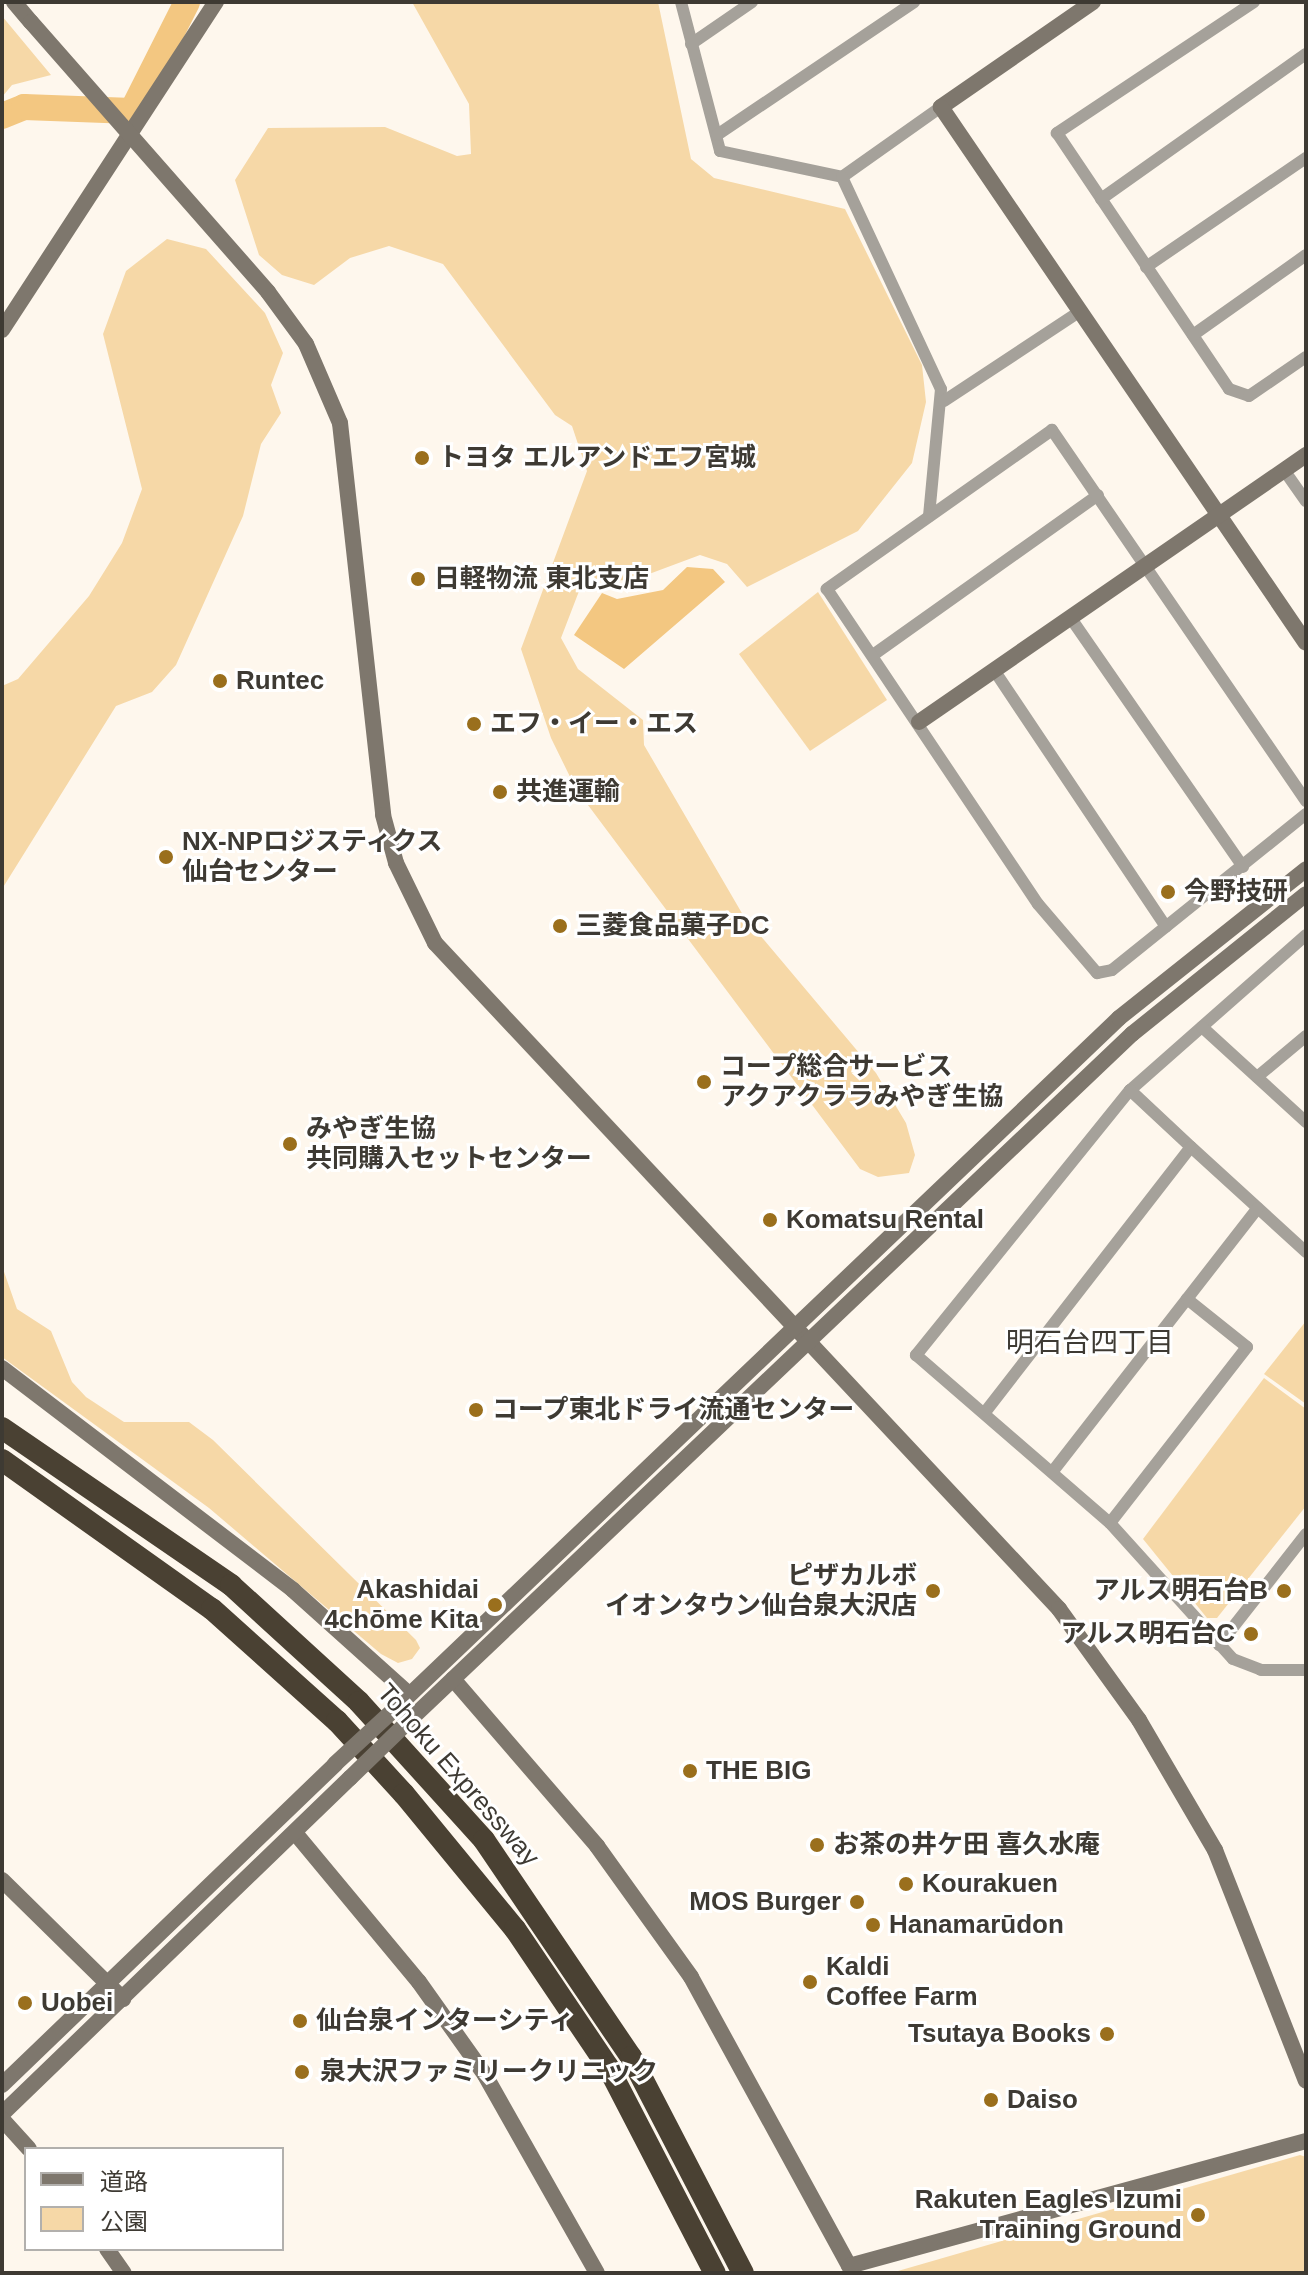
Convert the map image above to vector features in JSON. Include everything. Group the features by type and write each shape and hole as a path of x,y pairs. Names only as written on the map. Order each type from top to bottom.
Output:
{"highway":[{"name":"Tohoku Expressway","path":"2,1428 231,1585 359,1702 484,1840 608,2019 743,2273"},
{"name":"Tohoku Expressway","path":"2,1460 212,1609 337,1721 404,1794 515,1929 586,2033 715,2273"}],"street":[{"path":"14,2 268,292 306,344 340,423 383,815 414,907 468,987 793,1325 1059,1609 1139,1720 1215,1850 1306,2081"},
{"path":"2,330 216,2"},
{"path":"681,2 720,151 842,177 1090,3"},
{"path":"691,44 752,2"},
{"path":"717,135 914,2"},
{"path":"1254,2 1057,133 1229,389 1249,396 1306,357"},
{"path":"1101,199 1306,54"},
{"path":"941,107 1306,643"},
{"path":"1146,267 1306,158"},
{"path":"842,177 944,401 929,464 929,516"},
{"path":"1193,335 1306,255"},
{"path":"944,401 1079,312"},
{"path":"1306,801 1052,430 827,589 1080,962 1097,973 1112,970 1306,814"},
{"path":"919,722 1306,455"},
{"path":"1284,470 1306,501"},
{"path":"873,655 1098,495"},
{"path":"1070,617 1243,867"},
{"path":"994,670 1166,927"},
{"path":"2,2085 793,1325 1119,1018 1306,869"},
{"path":"27,2147 2,2117 413,1717 1132,1034 1306,894"},
{"path":"1306,935 1130,1090 916,1355 986,1411 1110,1523 1219,1645 1261,1670 1306,1670"},
{"path":"1202,1027 1306,1122"},
{"path":"1257,1077 1306,1036"},
{"path":"1130,1090 1306,1252"},
{"path":"986,1411 1191,1147"},
{"path":"1053,1471 1258,1208"},
{"path":"1110,1523 1247,1347 1187,1299"},
{"path":"2,1368 293,1590 405,1699"},
{"path":"1219,1645 1306,1534"},
{"path":"453,1679 597,1846 691,1977 849,2266 1306,2141"},
{"path":"296,1834 419,1982 485,2075 597,2273"},
{"path":"2,1880 123,1999"},
{"path":"108,2251 124,2273"}],"green space":[{"path":"412,2 658,2 691,159 714,178 845,209 922,365 926,402 912,463 858,531 747,587 727,564 700,555 633,580 590,581 581,586 561,638 578,669 643,720 644,745 743,915 876,1073 906,1123 915,1155 909,1173 878,1177 860,1169 576,789 551,738 521,649 587,471 572,426 555,415 443,264 389,246 350,258 314,285 282,275 259,255 235,180 268,128 385,127 457,156 471,154 469,104"},
{"path":"2,16 51,75 12,85 2,97"},
{"path":"167,239 206,249 265,313 283,353 271,385 281,413 261,444 243,516 176,665 152,692 116,706 2,889 2,686 18,679 89,596 122,543 142,489 103,334 126,271"},
{"path":"818,592 887,700 810,751 739,654"},
{"path":"2,1266 17,1309 51,1331 72,1382 86,1397 124,1422 189,1422 213,1440 416,1640 420,1648 412,1659 398,1663 381,1654 209,1508 2,1357"},
{"path":"1306,1321 1306,1404 1264,1374"},
{"path":"1264,1378 1306,1409 1306,1506 1217,1618 1207,1618 1143,1539"},
{"name":"Rakuten Eagles Izumi Training Ground","path":"1300,2155 1306,2157 1306,2273 891,2273"}],"shaded area":[{"path":"687,567 713,569 725,582 624,669 574,635 602,593 617,599 663,590"}],"waterway":[{"path":"2,116 24,107 132,111 187,2"}],"place":[{"name":"トヨタ エルアンドエフ宮城","path":"422,458"},
{"name":"日軽物流 東北支店","path":"418,579"},
{"name":"Runtec","path":"220,681"},
{"name":"エフ・イー・エス","path":"474,724"},
{"name":"共進運輸","path":"500,792"},
{"name":"NX-NPロジスティクス 仙台センター","path":"166,857"},
{"name":"今野技研","path":"1168,892"},
{"name":"三菱食品菓子DC","path":"560,926"},
{"name":"コープ総合サービス アクアクララみやぎ生協","path":"704,1082"},
{"name":"みやぎ生協 共同購入セットセンター","path":"290,1144"},
{"name":"Komatsu Rental","path":"770,1220"},
{"name":"コープ東北ドライ流通センター","path":"476,1410"},
{"name":"ピザカルボ イオンタウン仙台泉大沢店","path":"933,1591"},
{"name":"アルス明石台B","path":"1284,1591"},
{"name":"Akashidai 4chōme Kita","path":"495,1605"},
{"name":"アルス明石台C","path":"1251,1634"},
{"name":"THE BIG","path":"690,1771"},
{"name":"お茶の井ケ田 喜久水庵","path":"817,1845"},
{"name":"Kourakuen","path":"906,1884"},
{"name":"MOS Burger","path":"857,1902"},
{"name":"Hanamarūdon","path":"873,1925"},
{"name":"Kaldi Coffee Farm","path":"810,1982"},
{"name":"Uobei","path":"25,2003"},
{"name":"仙台泉インターシティ","path":"300,2021"},
{"name":"Tsutaya Books","path":"1107,2034"},
{"name":"泉大沢ファミリークリニック","path":"302,2072"},
{"name":"Daiso","path":"991,2100"},
{"name":"Rakuten Eagles Izumi Training Ground","path":"1198,2215"}],"district":[{"name":"明石台四丁目","path":"1090,1343"}]}
